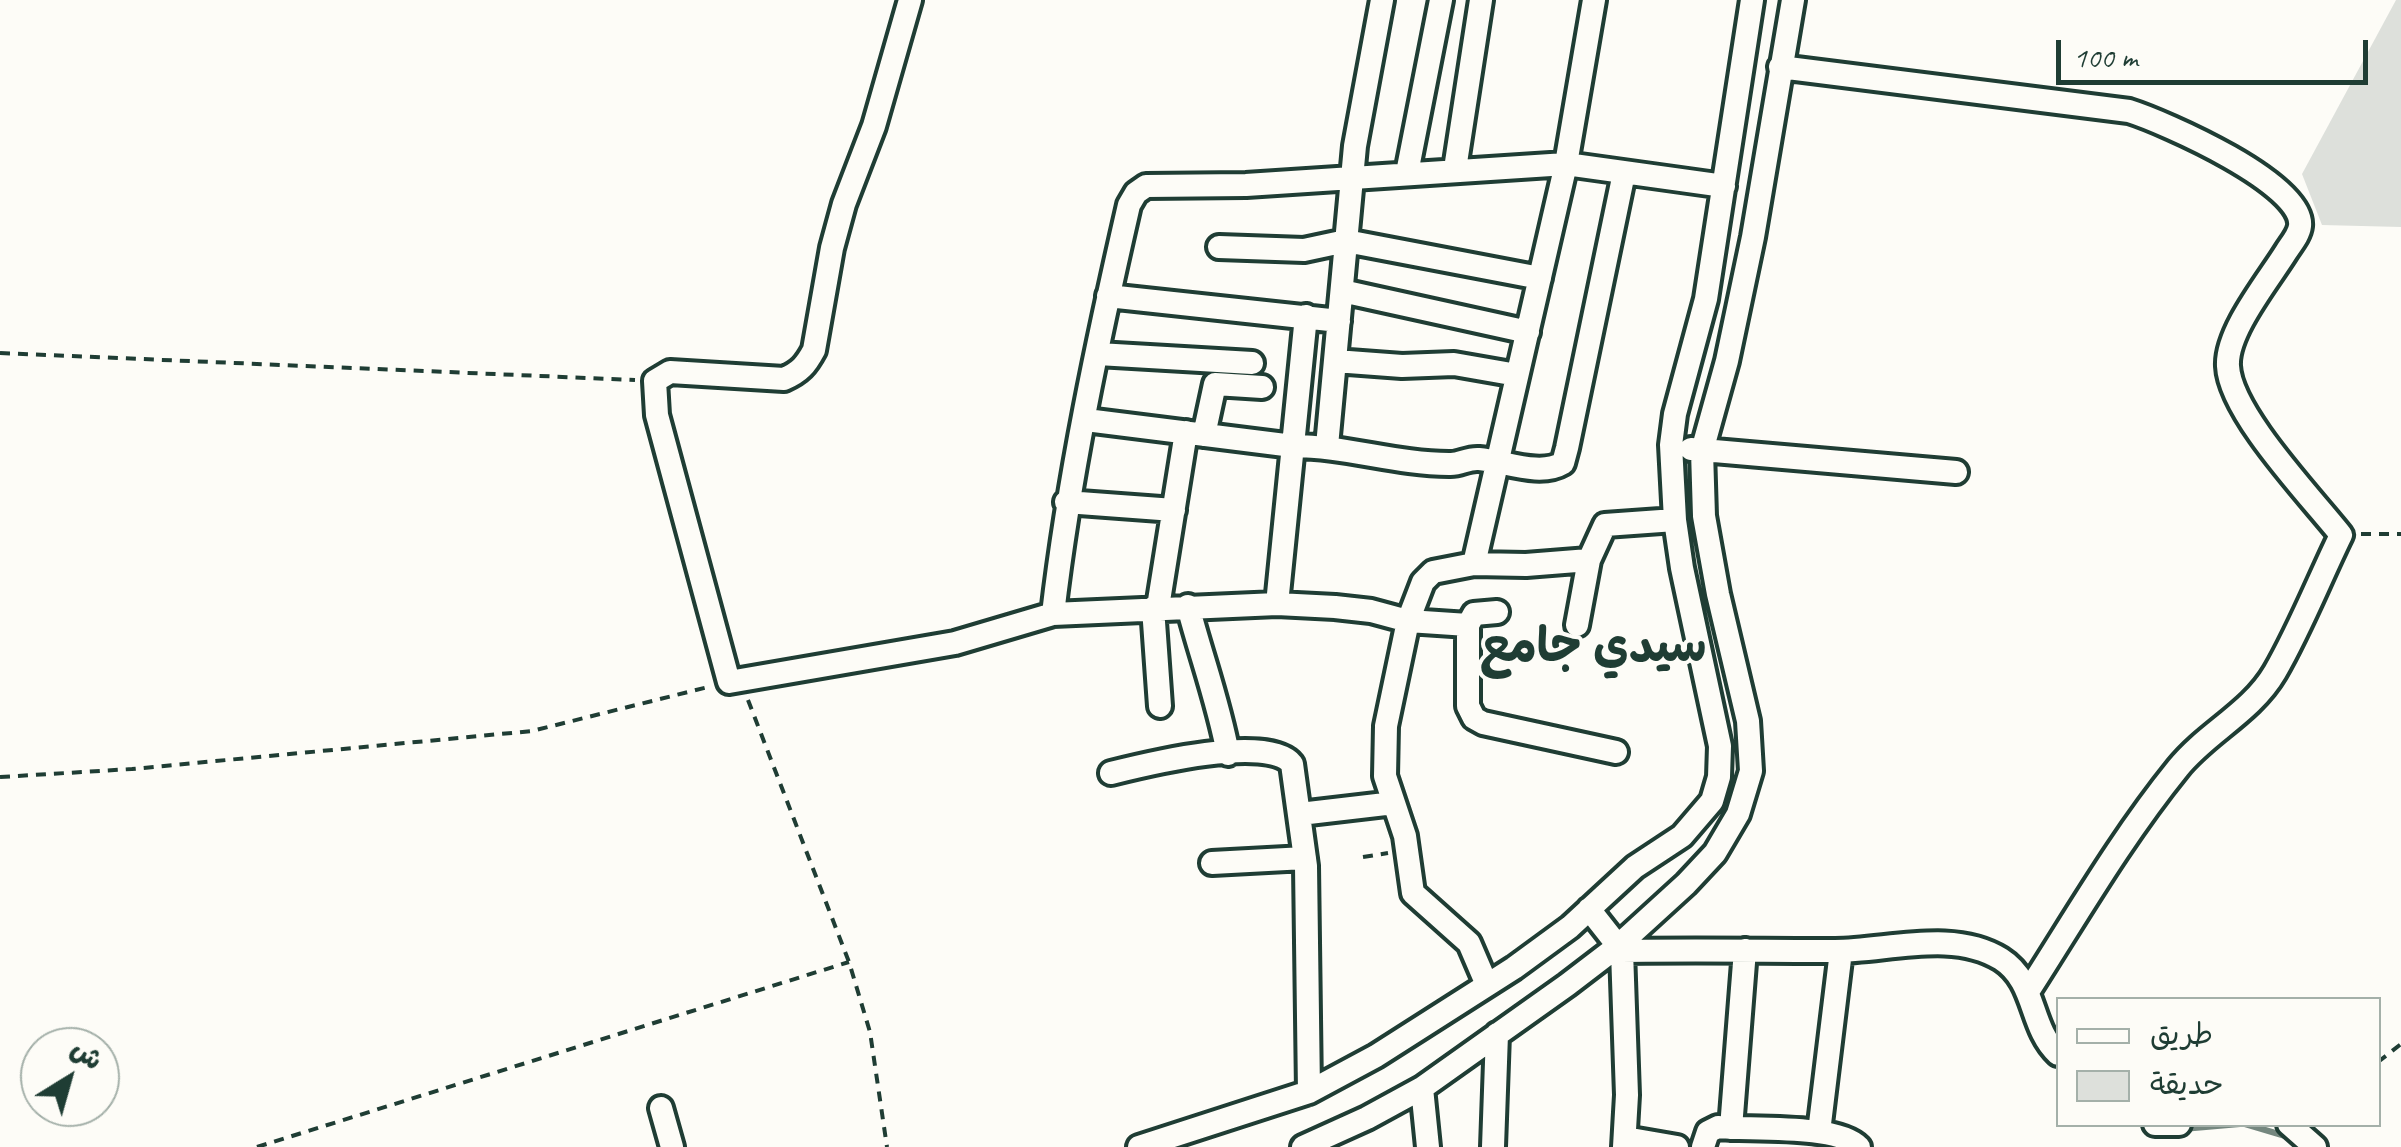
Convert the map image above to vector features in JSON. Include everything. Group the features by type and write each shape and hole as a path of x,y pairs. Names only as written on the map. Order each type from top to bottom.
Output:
{"street":[{"path":"910,0 874,126 844,204 814,350 806,363 799,373 784,378 670,372 654,381 657,416 734,681 955,643 1053,614 1277,604 1371,611 1408,621 1468,625"},
{"path":"1328,446 1351,178 1382,0"},
{"path":"1407,173 1441,0"},
{"path":"1455,169 1481,0"},
{"path":"1474,564 1566,164 1594,0"},
{"path":"1311,1146 1422,1088 1620,948 1714,854 1738,814 1751,771 1748,721 1704,516 1702,450 1727,361 1749,254 1793,0"},
{"path":"1139,1147 1197,1138 1309,1092 1376,1056 1487,986 1570,927 1635,867 1682,836 1712,801 1719,777 1720,746 1675,520 1672,445 1674,414 1706,299 1748,1"},
{"path":"1780,68 2129,112 2164,122 2274,186 2292,202 2301,224 2239,327 2228,354 2228,370 2234,392 2259,432 2341,535 2275,672 2255,700 2206,738 2180,766 2141,817 2029,990"},
{"path":"1053,614 1066,502 1086,420 1108,296 1129,205 1146,186 1246,186 1566,164 1724,186"},
{"path":"1086,420 1293,446 1328,446 1454,465 1470,458 1536,468 1556,467 1563,463 1624,173"},
{"path":"1219,248 1304,250 1346,242 1540,278"},
{"path":"1342,292 1528,332"},
{"path":"1108,296 1339,321"},
{"path":"1277,604 1306,316"},
{"path":"1098,354 1252,363"},
{"path":"1335,361 1402,366 1454,364 1517,375"},
{"path":"1160,706 1156,607 1174,510 1195,434 1214,384 1262,387"},
{"path":"1672,445 1956,472"},
{"path":"1066,502 1174,510"},
{"path":"1577,625 1589,560 1605,525 1675,520"},
{"path":"1487,986 1469,944 1413,893 1405,836 1385,776 1386,726 1408,621 1424,582 1433,572 1474,564 1589,560"},
{"path":"1188,606 1228,754"},
{"path":"1497,612 1474,614 1468,625 1468,706 1474,718 1616,752"},
{"path":"1112,773 1162,760 1228,754 1273,752 1292,764 1305,858 1309,1092"},
{"path":"1300,814 1394,803"},
{"path":"1212,863 1305,858"},
{"path":"1589,909 1620,948 1625,1142 1677,1147"},
{"path":"1620,948 1841,951 1940,944 1966,947 2002,960 2029,990 2037,1021 2056,1052"},
{"path":"1732,1128 1745,950"},
{"path":"1820,1132 1841,951"},
{"path":"1494,1147 1497,1034"},
{"path":"1422,1088 1428,1147"},
{"path":"660,1108 672,1147"},
{"path":"2292,1127 2315,1147"},
{"path":"1703,1147 1712,1128 1820,1132 1845,1138 1859,1147"}],"path":[{"path":"0,353 654,381"},
{"path":"2341,535 2401,534"},
{"path":"0,778 532,731 734,681 849,962 870,1032 887,1147"},
{"path":"257,1147 849,962"},
{"path":"2381,1060 2401,1044"}],"green space":[{"path":"2396,0 2401,0 2401,227 2322,225 2302,174"}],"waterway":[{"path":"2183,1129 2206,1127"},
{"path":"2255,1127 2292,1138"}],"district":[{"name":"سيدي جامع","path":"1593,648"}]}
